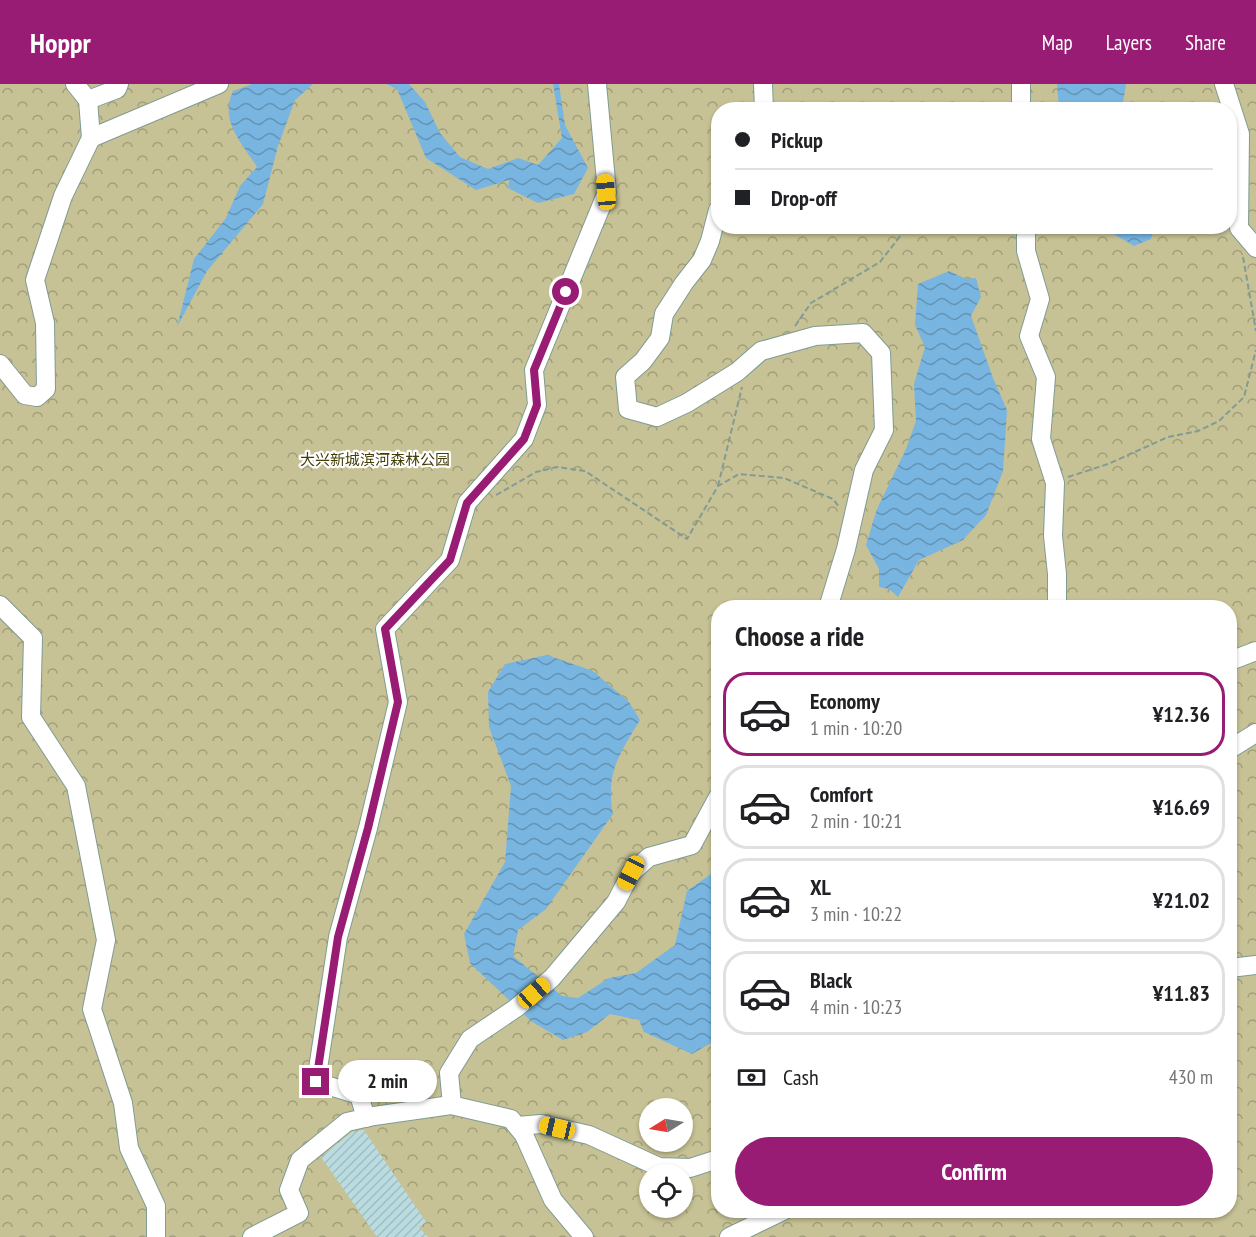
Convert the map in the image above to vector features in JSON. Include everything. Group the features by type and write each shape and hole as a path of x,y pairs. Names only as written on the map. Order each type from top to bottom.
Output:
{"street":[{"path":"0,364 25,395 37,397 46,389 45,323 35,280 63,196 91,138 88,100 75,84"},
{"path":"88,100 117,89 119,84"},
{"path":"91,138 219,84"},
{"path":"366,1118 360,1095 316,1082 338,937 368,828 398,702 385,629 450,560 467,503 524,439 537,405 534,370 606,192 597,84"},
{"path":"763,84 764,102"},
{"path":"1021,84 1021,102"},
{"path":"1224,84 1230,102"},
{"path":"1237,125 1240,134 1239,228 1256,248"},
{"path":"712,234 702,260 664,314 660,338 643,361 625,377 628,409 657,417 687,404 737,372 761,351 815,336 863,333 881,353 884,430 864,471 846,549 830,600"},
{"path":"1026,234 1026,251 1040,300 1029,336 1046,377 1041,439 1055,484 1053,536 1057,600"},
{"path":"0,605 33,638 31,717 76,786 106,940 93,1009 123,1103 129,1148 156,1206 156,1237"},
{"path":"1237,658 1256,651"},
{"path":"1237,745 1256,733"},
{"path":"453,1105 449,1073 470,1039 516,1008 552,978 616,902 631,873 649,857 692,845 711,810"},
{"path":"1237,967 1256,965"},
{"path":"252,1237 298,1213 289,1190 300,1160 347,1122 453,1105 511,1119 524,1135 553,1200 584,1237"},
{"path":"517,1126 541,1124 589,1135 659,1167 690,1168 711,1161"},
{"path":"729,1237 768,1218"}],"path":[{"path":"1239,228 1256,331"},
{"path":"783,345 811,303 880,262 902,234"},
{"path":"1055,484 1071,475 1108,464 1168,437 1197,431 1219,421 1244,397 1256,350"},
{"path":"467,503 500,494 536,472 556,467 585,471 687,539 718,486 748,362"},
{"path":"718,486 739,474 784,478 833,499 840,508"}],"green space":[{"name":"大兴新城滨河森林公园","path":"0,84 1256,84 1256,1237 0,1237"}],"water":[{"path":"252,84 313,84 295,100 278,146 263,204 207,271 177,327 194,259 226,218 240,186 257,167 234,131 229,112 229,102 233,91"},
{"path":"386,84 409,84 425,102 440,133 460,157 488,169 518,158 538,165 562,138 553,84 559,84 565,125 588,168 574,194 538,203 508,188 509,180 476,190 426,158 397,89"},
{"path":"1057,84 1126,84 1123,102 1058,102"},
{"path":"1114,234 1152,234 1151,239 1134,246"},
{"path":"949,271 966,279 976,278 981,297 971,316 1007,410 1003,471 986,515 963,540 919,560 898,597 889,589 879,587 879,569 866,545 877,509 906,449 916,421 914,384 925,347 915,325 918,284"},
{"path":"547,655 593,671 629,702 640,720 616,764 611,787 613,814 546,909 518,930 513,956 562,996 578,998 609,978 636,973 675,945 687,891 711,874 711,1043 692,1054 644,1032 639,1020 610,1014 587,1032 563,1040 531,1021 470,963 464,934 505,862 511,786 489,727 488,692 505,664"}],"building":[{"path":"364,1130 426,1222 419,1227 428,1237 377,1237 321,1157 352,1132"}],"route":[{"path":"316,1082 338,937 368,828 398,702 385,629 450,560 467,503 524,439 537,405 534,370 566,292"}]}
